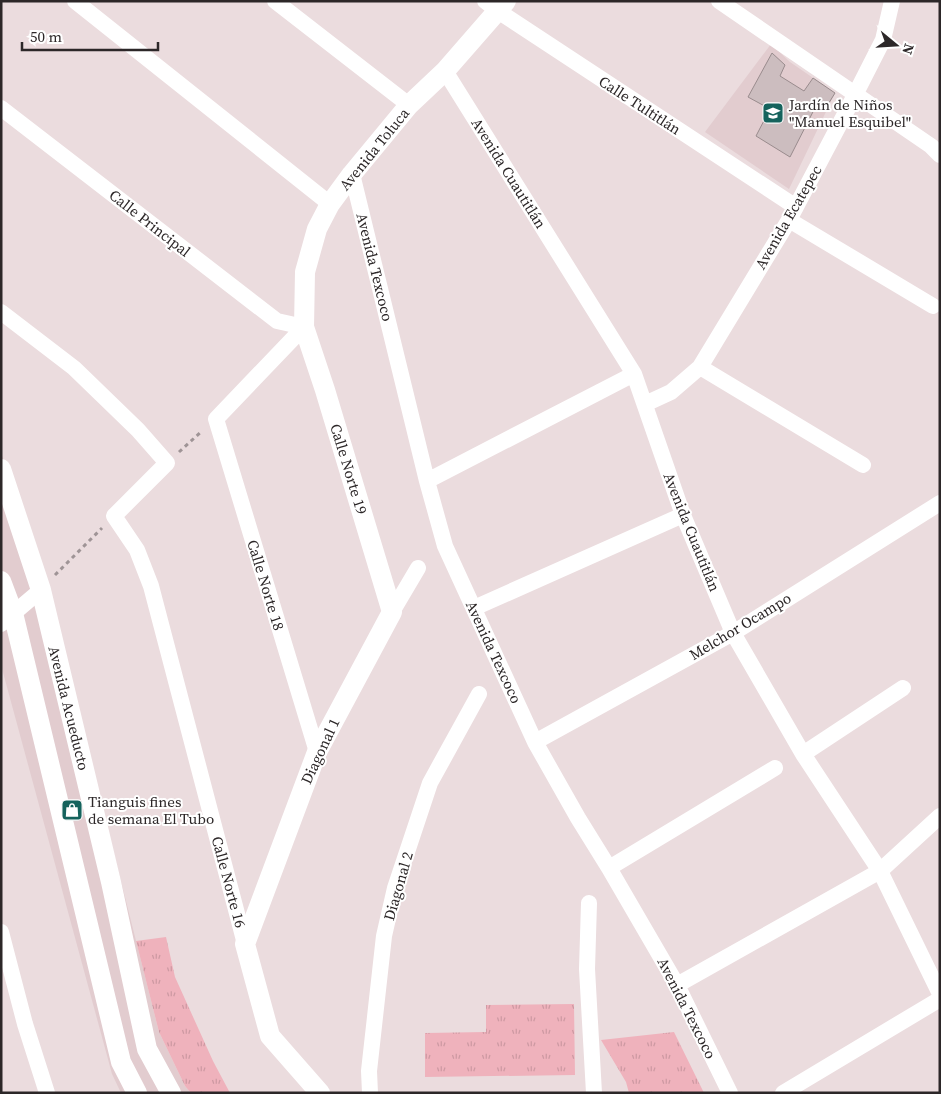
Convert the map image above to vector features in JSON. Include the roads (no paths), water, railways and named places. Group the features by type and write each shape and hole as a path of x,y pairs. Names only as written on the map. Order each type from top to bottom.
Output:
{"street":[{"path":"75,1 330,204"},
{"path":"274,1 409,105"},
{"path":"719,1 940,154"},
{"name":"Avenida Ecatepec","path":"645,404 671,392 700,366 792,213 855,95 883,40 892,1"},
{"name":"Avenida Toluca","path":"304,327 305,272 317,229 330,204 352,174 409,105 445,71 496,5"},
{"name":"Calle Tultitlán","path":"496,5 792,213 933,306"},
{"name":"Avenida Cuautitlán","path":"445,71 634,374 683,515 733,633 803,754 880,872 940,994"},
{"name":"Calle Principal","path":"1,108 277,321 304,327"},
{"name":"Avenida Texcoco","path":"352,174 444,546 535,742 676,985 730,1093"},
{"name":"Calle Norte 16","path":"1,312 74,368 138,430 167,463 114,516 137,550 150,586 270,1036 320,1093"},
{"name":"Calle Norte 18","path":"304,327 216,419 317,752"},
{"name":"Calle Norte 19","path":"304,327 392,612"},
{"path":"700,366 863,465"},
{"path":"427,481 634,374"},
{"name":"Avenida Acueducto","path":"1,469 40,590 111,882 147,1049 171,1093"},
{"name":"Melchor Ocampo","path":"535,742 733,633 940,503"},
{"path":"474,608 683,515"},
{"name":"Diagonal 1","path":"245,944 317,752 392,612 418,568"},
{"path":"1,581 7,618 121,1062 137,1093"},
{"path":"7,618 40,590"},
{"path":"803,754 904,688"},
{"name":"Diagonal 2","path":"370,1093 369,1071 384,936 395,888 430,783 479,694"},
{"path":"609,868 775,768"},
{"path":"676,985 880,872 940,816"},
{"path":"590,903 587,969 594,1093"},
{"path":"1,932 25,1024 47,1093"},
{"path":"783,1093 940,999"}],"place":[{"name":"Jardín de Niños \"Manuel Esquibel\"","path":"773,113"},
{"name":"Tianguis fines de semana El Tubo","path":"72,810"}]}
